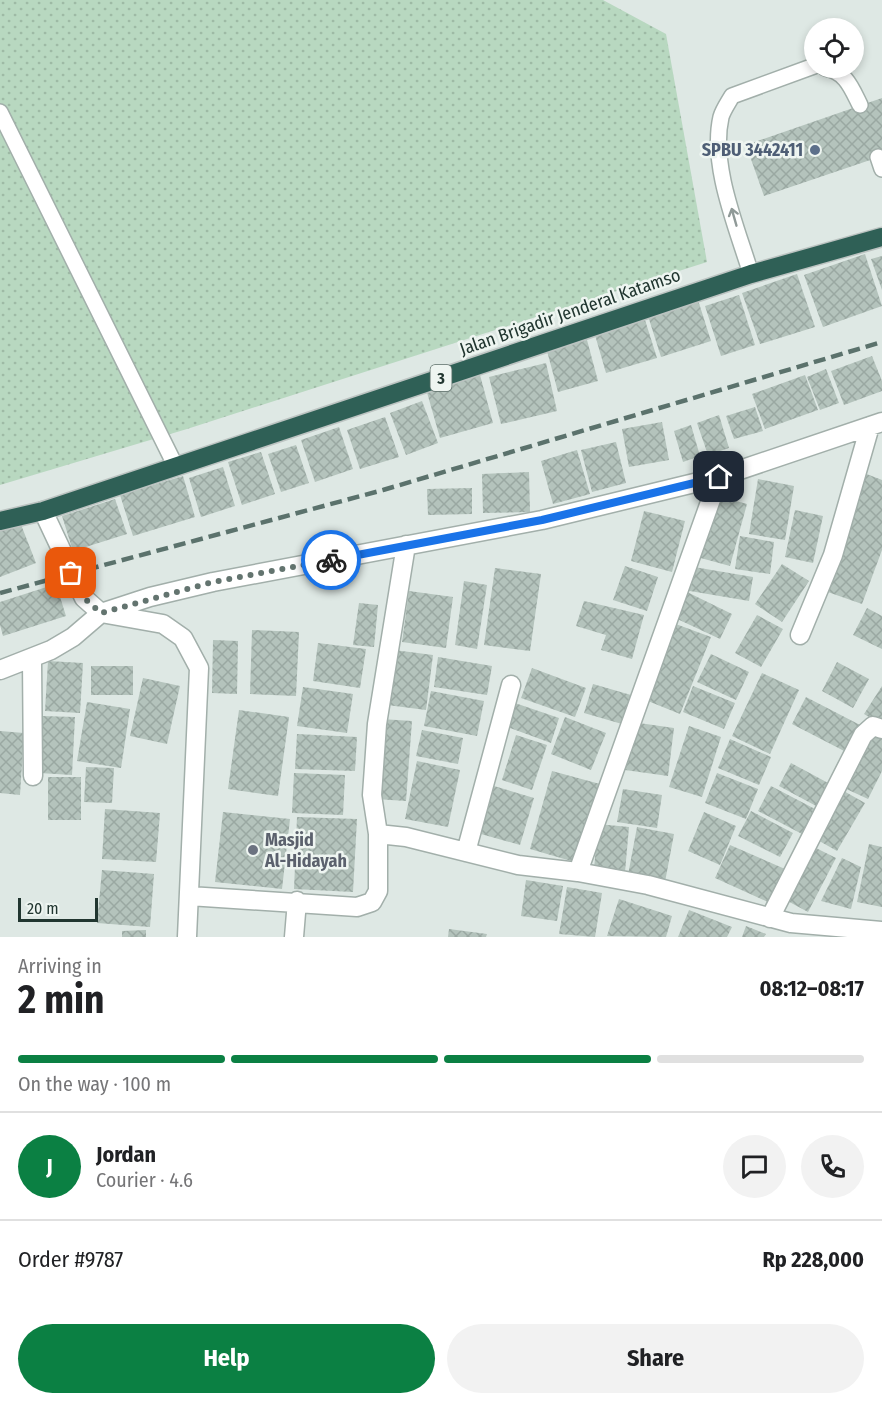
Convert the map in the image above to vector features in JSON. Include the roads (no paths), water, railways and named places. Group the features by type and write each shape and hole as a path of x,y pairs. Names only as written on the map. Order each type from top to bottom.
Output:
{"highway":[{"name":"Jalan Brigadir Jenderal Katamso","path":"0,521 43,511 751,274 882,237"}],"street":[{"path":"0,670 32,660 74,637 101,613 213,582 542,520 719,477 876,424"},
{"path":"800,635 833,555 876,424"},
{"path":"578,872 719,477"},
{"path":"43,511 84,598 101,613 163,624 183,638 199,668 187,937"},
{"path":"189,896 357,906 372,902 378,891 378,834 372,795 377,724 406,546"},
{"path":"32,660 33,776"},
{"path":"466,852 511,685"},
{"path":"770,918 863,735 870,726 879,728"},
{"path":"378,834 406,837 518,866 578,872 648,885 770,918 824,927 882,931"},
{"path":"294,937 297,901"}],"lane":[{"path":"751,274 723,180 720,145 722,117 732,96 804,70"},
{"path":"845,78 860,105"},
{"path":"0,112 176,467"}],"railway":[{"path":"0,593 383,490 882,342"}],"place":[{"name":"SPBU 3442411","path":"815,150"},
{"name":"Masjid Al-Hidayah","path":"253,850"}]}
